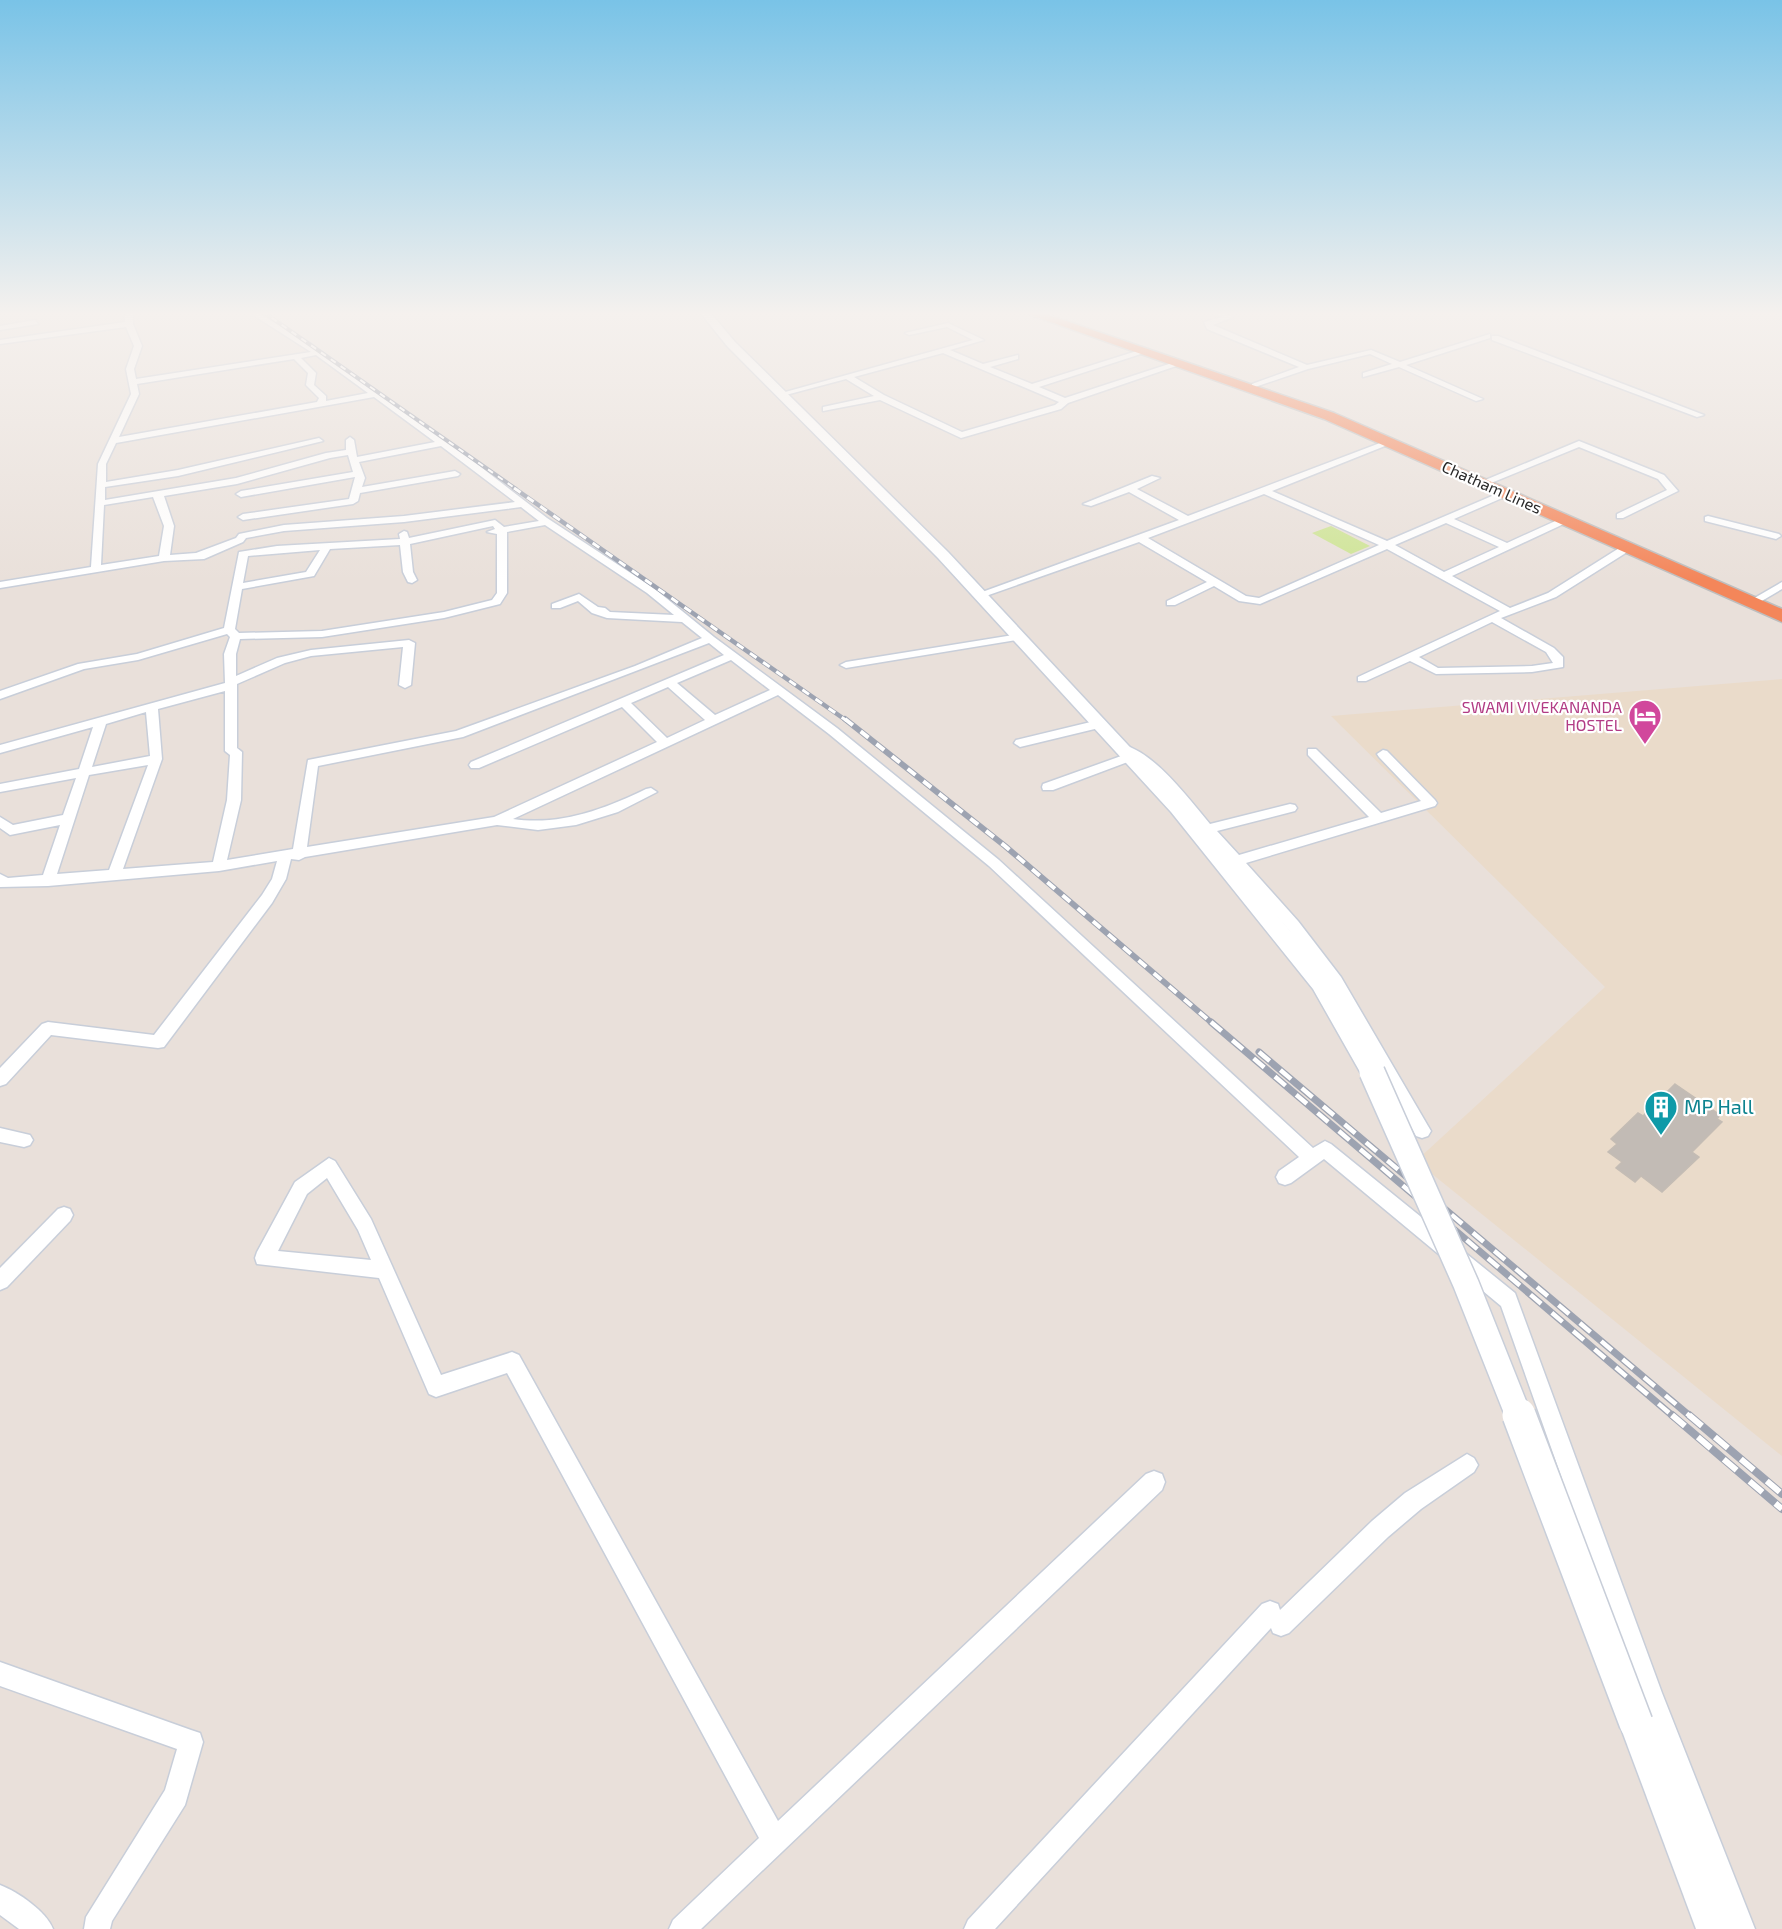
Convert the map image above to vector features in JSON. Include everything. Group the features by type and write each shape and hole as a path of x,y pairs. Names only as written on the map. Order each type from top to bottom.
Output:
{"highway":[{"name":"Chatham Lines","path":"1288,401 1390,442 1782,616"},
{"name":"Chatham Lines","path":"1297,401 1488,481 1782,611"}],"street":[{"path":"96,570 102,464 132,401"},
{"path":"113,441 180,432 334,401"},
{"path":"382,401 443,443 544,520 651,591 730,656 833,730 994,863 1312,1158"},
{"path":"789,401 979,595 1125,752 1224,862 1314,975 1372,1072 1466,1284 1563,1526 1715,1929"},
{"path":"826,409 863,401"},
{"path":"889,401 961,435 1058,407 1065,401"},
{"path":"1663,401 1700,415"},
{"path":"243,505 353,501 359,474 350,440"},
{"path":"102,485 178,473 319,441"},
{"path":"979,595 1140,538 1390,442"},
{"path":"101,503 237,481 329,455 353,456 443,443"},
{"path":"1488,481 1579,444 1661,477 1673,491 1620,516"},
{"path":"243,505 359,474"},
{"path":"356,491 455,474"},
{"path":"1088,504 1155,478"},
{"path":"196,557 240,540 243,505 237,481"},
{"path":"1130,489 1187,520"},
{"path":"1265,491 1387,545 1446,575 1508,611"},
{"path":"161,493 158,497 169,526 164,558"},
{"path":"1140,538 1243,599 1260,601 1506,493"},
{"path":"242,536 284,528 404,519 522,504"},
{"path":"404,519 404,542 411,580"},
{"path":"1446,519 1507,547"},
{"path":"1446,575 1565,519"},
{"path":"1708,519 1776,536"},
{"path":"502,531 541,524 544,520"},
{"path":"0,585 164,558 404,542 495,523 502,531 502,593 496,602 444,615 322,634 232,633 138,657 82,666 0,695"},
{"path":"237,587 310,574 327,546"},
{"path":"1362,678 1508,611 1520,611 1539,602 1628,547"},
{"path":"219,866 234,800 236,752 231,751 230,654 243,554"},
{"path":"1171,603 1215,582"},
{"path":"1756,600 1782,585"},
{"path":"556,606 579,597 596,611 601,610 607,615 685,620"},
{"path":"1411,657 1436,671 1532,669 1558,665 1557,657 1550,650 1494,619"},
{"path":"846,665 1019,637"},
{"path":"0,1079 48,1028 158,1042 267,898 292,856 312,763 459,734 639,668 710,639"},
{"path":"0,749 152,709 232,684 281,660 311,653 410,644 405,685"},
{"path":"475,765 730,656"},
{"path":"670,683 714,721"},
{"path":"0,880 5,883 219,866 497,821 777,691"},
{"path":"624,702 666,744"},
{"path":"114,874 156,759 152,709"},
{"path":"48,880 101,721"},
{"path":"1020,743 1099,724"},
{"path":"1048,787 1125,752"},
{"path":"1125,752 1162,775 1286,917 1334,979 1365,1026 1391,1078 1422,1131"},
{"path":"1312,752 1378,818"},
{"path":"1236,861 1430,803 1383,754"},
{"path":"0,788 156,759"},
{"path":"497,821 526,827 598,817 651,792"},
{"path":"1207,829 1290,808"},
{"path":"0,820 10,831 67,819"},
{"path":"0,1135 24,1140"},
{"path":"1285,1177 1324,1149 1508,1300 1650,1693 1742,1929"},
{"path":"385,1270 264,1257 300,1188 329,1166 365,1225 385,1270 436,1387 512,1362 775,1841"},
{"path":"0,1281 64,1215"},
{"path":"977,1929 1276,1619 1413,1501 1467,1465"},
{"path":"682,1929 1154,1482"},
{"path":"0,1674 190,1742 176,1796 102,1925"},
{"path":"0,1898 40,1929"}],"shaded area":[{"path":"1782,679 1782,1456 1416,1161 1605,987 1331,716"}],"green space":[{"path":"1331,526 1370,546 1351,554 1312,533"}],"building":[{"name":"MP Hall","path":"1675,1084 1720,1115 1717,1119 1722,1122 1692,1152 1699,1157 1662,1192 1641,1176 1635,1182 1616,1168 1622,1162 1608,1152 1617,1144 1611,1139 1638,1113 1643,1116"}],"railway":[{"path":"390,401 516,489"},
{"path":"514,488 847,721"},
{"path":"845,719 1005,846 1212,1023"},
{"path":"1211,1022 1674,1417"},
{"path":"1259,1052 1691,1417"},
{"path":"1672,1415 1782,1509"},
{"path":"1689,1415 1782,1494"}],"place":[{"name":"SWAMI VIVEKANANDA HOSTEL","path":"1645,745"},
{"name":"MP Hall","path":"1661,1136"}]}
